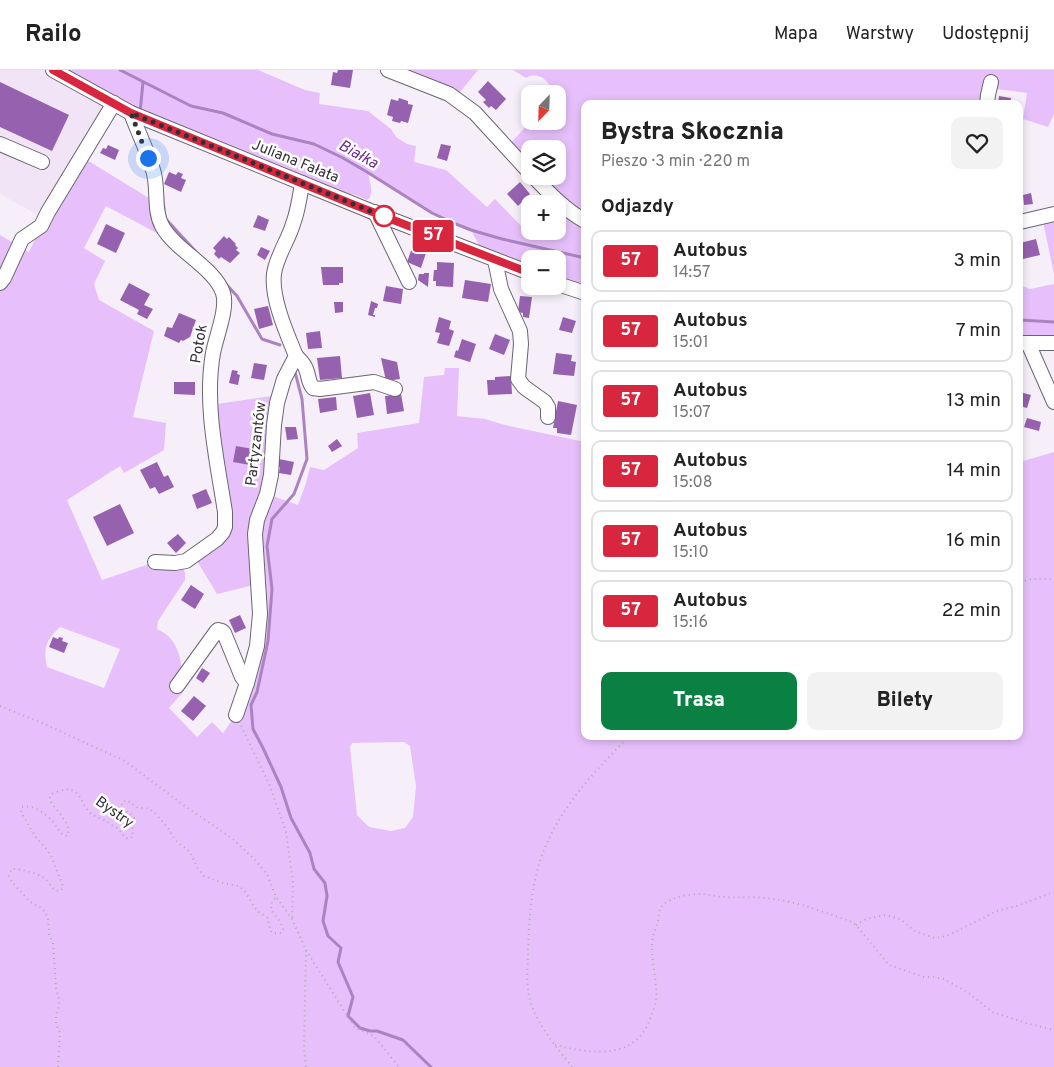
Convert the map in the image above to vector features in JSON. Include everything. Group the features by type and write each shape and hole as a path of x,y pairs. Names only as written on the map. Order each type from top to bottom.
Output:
{"street":[{"name":"Juliana Fałata","path":"53,70 131,113 521,270"},
{"path":"388,70 450,94 475,114 521,163"},
{"path":"987,100 991,82"},
{"path":"0,283 22,239 41,226 114,103"},
{"name":"Potok","path":"131,113 154,171 158,214 161,224 179,247 216,281 223,293 224,304 213,353 210,405 225,512 225,526 217,539 186,561 175,563 155,562"},
{"path":"0,144 42,162"},
{"path":"302,183 294,223 277,262 274,275 274,289 296,356 306,368 309,384 313,388 320,389 374,382 395,389"},
{"path":"541,185 572,213 581,219"},
{"path":"375,212 409,282"},
{"path":"1023,221 1054,214"},
{"path":"496,260 501,289 520,331 521,344 518,379 524,387 545,402 548,407 548,417"},
{"path":"566,287 581,292"},
{"path":"1054,343 1024,343 1054,402"},
{"name":"Partyzantów","path":"236,715 257,646 260,614 255,534 257,520 267,494 271,474 277,403 284,379 296,356"},
{"path":"177,686 218,630 224,633 242,678 247,683"}],"path":[{"path":"1023,581 1032,579 1054,579"},
{"path":"0,706 42,723 125,762 233,839 267,874 276,897 292,919 306,950 355,1028 374,1036 399,1067"},
{"path":"236,715 270,786 286,832 293,882 292,919"},
{"path":"572,1067 555,1045 535,1013 529,996 529,926 535,885 540,862 548,841 573,799 590,777 626,740"},
{"name":"Bystry","path":"58,1067 60,1033 56,1024 56,1014 59,1007 59,999 56,988 54,943 49,934 48,918 45,912 30,902 12,882 10,872 20,869 43,877 52,889 56,891 60,892 63,886 51,856 37,839 22,814 22,807 30,806 39,810 53,821 63,835 67,836 69,830 65,819 50,803 50,798 55,792 72,790 77,792 87,810 93,816 122,832 124,836 131,838 133,836 134,818 122,809 122,804 127,800 138,808 146,808 154,812 168,828 175,840 190,852 198,869 204,876 238,886 244,890 257,911 268,918 272,933 279,934 283,929 280,920 271,910 272,902 276,897"},
{"path":"856,925 866,919 886,915 900,919 915,931 935,938 947,936 997,911 1020,905 1054,892"},
{"path":"555,1045 598,1052 618,1050 633,1044 643,1034 650,1022 656,1002 652,942 660,910 665,904 676,899 702,894 722,897 773,899 850,921 856,925 889,965 924,977 944,979 969,993 992,1012 1054,1030"},
{"path":"306,950 304,1049 306,1067"}],"shaded area":[{"path":"0,70 53,70 114,103 45,219 0,194"},
{"path":"53,70 258,70 305,90 320,93 319,104 368,111 391,129 396,137 407,144 416,146 414,162 446,170 487,207 495,199 521,226 521,240 566,240 566,195 549,195 541,185 566,185 566,140 521,140 521,164 506,148 523,130 566,130 566,85 550,85 539,76 535,75 526,78 513,70 1054,70 1054,114 1048,127 1023,119 1027,93 989,88 988,100 581,100 581,285 566,280 566,250 521,250 521,265 486,252 479,245 471,230 432,213 368,172 371,193 368,200 343,194 131,113"},
{"path":"405,70 478,70 455,98"},
{"path":"82,157 157,203 166,238 106,206 84,248 105,261 94,284 99,300 154,331 133,417 166,423 164,450 124,473 120,466 67,500 102,580 155,562 182,562 185,580 158,621 157,629 167,635 180,656 183,692 169,708 197,737 212,722 223,733 236,715 257,646 258,584 217,594 194,556 223,532 210,405 279,395 267,494 298,505 310,467 324,470 358,448 357,433 419,423 424,377 444,375 445,368 459,368 457,416 485,419 581,441 581,740 1023,740 1023,461 1054,452 1054,1067 0,1067 0,235 29,252 48,212","holes":["60,627 120,649 104,688 47,667 45,655 49,640","404,742 410,746 416,786 413,817 405,828 391,831 369,827 357,815 350,747 352,743"]},
{"path":"1054,214 1054,274 1042,217"},
{"path":"1054,284 1054,336 1023,336 1023,286 1030,289"}],"building":[{"path":"338,70 353,70 350,88 331,85 333,72 337,73"},
{"path":"488,81 506,99 496,110 491,106 489,108 483,102 486,100 478,92"},
{"path":"0,82 69,115 52,151 0,127"},
{"path":"999,96 1011,98 1011,100 998,100"},
{"path":"399,98 413,105 408,123 392,121 393,117 387,115 391,99 398,101"},
{"path":"441,144 451,146 447,161 437,158"},
{"path":"108,145 119,150 115,160 100,153"},
{"path":"169,172 176,175 178,172 183,174 181,178 186,180 181,192 164,184"},
{"path":"520,182 530,194 521,195 521,203 518,206 507,194"},
{"path":"1031,193 1033,204 1024,205 1023,195"},
{"path":"258,215 269,220 265,231 253,227"},
{"path":"106,224 125,233 116,253 97,244"},
{"path":"224,236 227,239 229,237 236,244 238,248 236,250 240,253 230,263 221,257 219,259 214,254 216,251 213,248"},
{"path":"1036,239 1040,255 1023,259 1023,242"},
{"path":"261,247 270,251 265,260 257,255"},
{"path":"412,248 426,253 421,268 407,262"},
{"path":"437,262 454,263 453,287 436,286 436,281 433,281 434,270 437,270"},
{"path":"321,267 343,267 343,283 339,283 339,285 323,285"},
{"path":"429,273 428,287 418,280 419,274"},
{"path":"465,280 491,284 488,302 462,298"},
{"path":"129,283 150,294 144,305 153,309 147,319 137,314 139,310 120,300"},
{"path":"386,286 403,289 401,304 383,301"},
{"path":"520,296 532,297 529,318 523,317 523,313 518,312"},
{"path":"371,301 378,304 373,315 375,317 368,315"},
{"path":"334,302 343,302 343,312 335,313"},
{"path":"268,306 273,325 259,329 254,309"},
{"path":"179,313 196,320 190,337 183,341 181,340 179,343 164,336 167,327 172,328"},
{"path":"439,317 451,321 449,329 454,331 449,346 437,343 440,333 435,332"},
{"path":"563,317 576,321 572,333 559,330"},
{"path":"320,331 322,348 308,349 306,333"},
{"path":"495,334 510,340 504,355 489,349"},
{"path":"462,339 476,344 470,362 454,357"},
{"path":"556,353 572,355 571,361 576,362 574,376 553,374"},
{"path":"340,356 342,378 320,380 317,358"},
{"path":"381,358 397,362 400,379 386,381"},
{"path":"254,363 267,365 264,380 251,378"},
{"path":"232,370 238,371 237,374 240,375 238,385 229,383"},
{"path":"511,376 512,394 488,395 487,380 495,380 495,377"},
{"path":"174,382 195,382 195,395 174,394"},
{"path":"370,393 374,415 357,418 353,396"},
{"path":"1023,393 1031,395 1027,408 1023,407"},
{"path":"401,394 404,411 387,414 385,396"},
{"path":"336,397 337,410 320,413 318,399"},
{"path":"558,401 577,405 571,435 557,433 557,428 553,428"},
{"path":"1027,418 1041,422 1039,431 1024,427"},
{"path":"285,427 296,427 298,439 287,440"},
{"path":"337,439 342,446 332,452 328,446"},
{"path":"236,446 253,449 250,465 233,462"},
{"path":"279,459 294,462 291,475 279,473 280,467 277,467"},
{"path":"157,462 164,477 168,475 174,487 159,494 155,487 150,489 140,470"},
{"path":"206,489 212,503 197,509 192,495"},
{"path":"120,504 134,533 107,546 93,517"},
{"path":"178,534 186,543 176,553 167,543"},
{"path":"191,585 204,594 195,609 181,600"},
{"path":"240,615 246,628 235,633 229,620"},
{"path":"53,637 63,638 62,641 68,643 64,653 49,647"},
{"path":"202,668 210,673 203,683 196,678"},
{"path":"194,696 206,706 193,721 181,711"}],"waterway":[{"name":"Białka","path":"120,70 191,106 223,113 272,134 314,144 367,172 432,213 456,224 502,239 581,257"},
{"path":"140,113 143,82"},
{"path":"164,217 199,255"},
{"path":"225,283 237,296 262,339 280,345"},
{"name":"Białka","path":"1023,320 1054,322"},
{"path":"294,368 302,399 307,459 294,494 272,519 267,546 272,589 268,641 257,692 251,705 253,729 281,787 291,818 310,853 314,869 325,883 327,896 323,921 328,936 341,948 338,962 353,997 348,1016 360,1028 377,1031 403,1040 431,1067"}],"bus line":[{"name":"57","path":"53,70 131,113 352,204 521,270"}],"route":[{"path":"148,158 131,113 384,216"}]}
